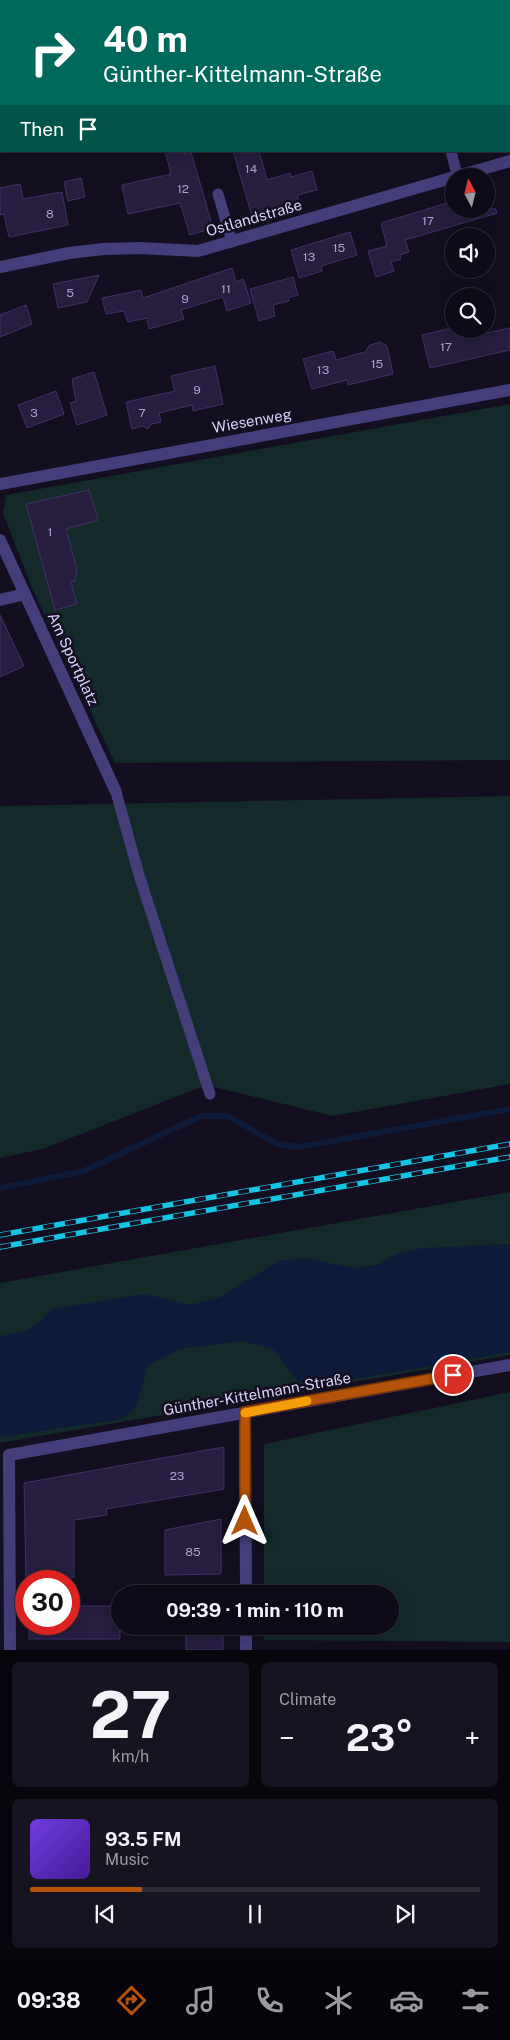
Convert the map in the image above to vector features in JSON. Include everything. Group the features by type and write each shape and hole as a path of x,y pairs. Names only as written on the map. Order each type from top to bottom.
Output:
{"street":[{"name":"Ostlandstraße","path":"484,168 510,161"},
{"name":"Ostlandstraße","path":"0,267 95,250 140,248 198,251 445,179"},
{"name":"Wiesenweg","path":"0,484 510,390"},
{"name":"Am Sportplatz","path":"0,540 116,792"},
{"path":"0,600 25,594"},
{"name":"Günther-Kittelmann-Straße","path":"10,1650 9,1455 510,1365"},
{"path":"245,1412 246,1585"},
{"path":"246,1635 246,1650"}],"lane":[{"path":"451,152 455,168"},
{"path":"218,194 232,242"},
{"path":"116,792 140,875 210,1094"}],"green space":[{"path":"510,404 510,760 115,763 32,588 3,513 6,495"},
{"path":"510,796 510,1084 333,1116 206,1085 43,1149 0,1158 0,806"},
{"path":"510,1192 510,1355 0,1443 0,1283"},
{"path":"510,1392 510,1642 264,1640 264,1635 399,1635 399,1585 264,1585 264,1444"}],"water":[{"path":"510,1244 510,1352 315,1386 298,1381 273,1349 242,1341 180,1349 148,1365 136,1407 122,1419 0,1437 0,1336 23,1331 35,1326 51,1309 144,1294 191,1305 221,1297 280,1260 308,1259 354,1268 378,1265 398,1253 425,1248"}],"building":[{"path":"165,152 182,152 183,154 191,152 213,228 190,235 180,203 128,214 122,185 171,174"},
{"path":"233,152 259,152 267,180 290,173 291,177 312,171 317,190 297,195 299,202 252,216"},
{"path":"81,178 85,197 68,201 64,182"},
{"path":"20,184 23,199 62,192 68,225 9,237 4,214 0,215 0,188"},
{"path":"445,204 445,218 480,218 405,240 409,252 400,255 401,259 391,262 394,271 376,277 368,251 387,246 381,223"},
{"path":"350,232 357,255 321,266 322,271 299,278 291,250"},
{"path":"232,268 236,282 243,279 251,303 227,311 223,297 181,310 184,319 149,329 147,318 128,322 124,311 106,314 102,298 141,290 143,298"},
{"path":"99,275 87,302 58,308 53,284"},
{"path":"293,277 298,295 288,298 289,301 273,305 275,316 259,321 250,289"},
{"path":"26,305 32,324 0,337 0,315"},
{"path":"510,328 510,350 430,368 422,335 445,330 445,338 495,338 495,331"},
{"path":"380,342 387,346 393,374 348,385 347,380 312,389 303,359 333,351 336,360 365,352 370,345"},
{"path":"215,366 223,404 193,411 192,405 159,413 161,422 151,424 148,429 143,426 132,429 126,402 175,391 171,376"},
{"path":"94,372 107,415 77,425 70,403 76,401 72,379"},
{"path":"56,391 64,414 27,428 18,405"},
{"path":"89,490 98,520 66,529 77,569 75,581 71,582 77,604 55,610 26,504"},
{"path":"0,615 24,666 0,677"},
{"path":"224,1447 224,1489 106,1509 107,1515 74,1520 74,1570 26,1570 24,1483"},
{"path":"221,1519 221,1574 165,1575 165,1530"},
{"path":"80,1606 111,1606 111,1635 120,1635 120,1639 29,1639 29,1635 80,1635"},
{"path":"186,1635 223,1635 223,1650 186,1650"}],"waterway":[{"path":"0,1188 84,1171 201,1116 228,1116 277,1144 299,1147 510,1109"}],"railway":[{"path":"0,1235 510,1144"},
{"path":"0,1247 510,1157"}],"slow traffic":[{"path":"245,1413 307,1401"}],"route":[{"path":"245,1521 245,1412 453,1375"}]}
